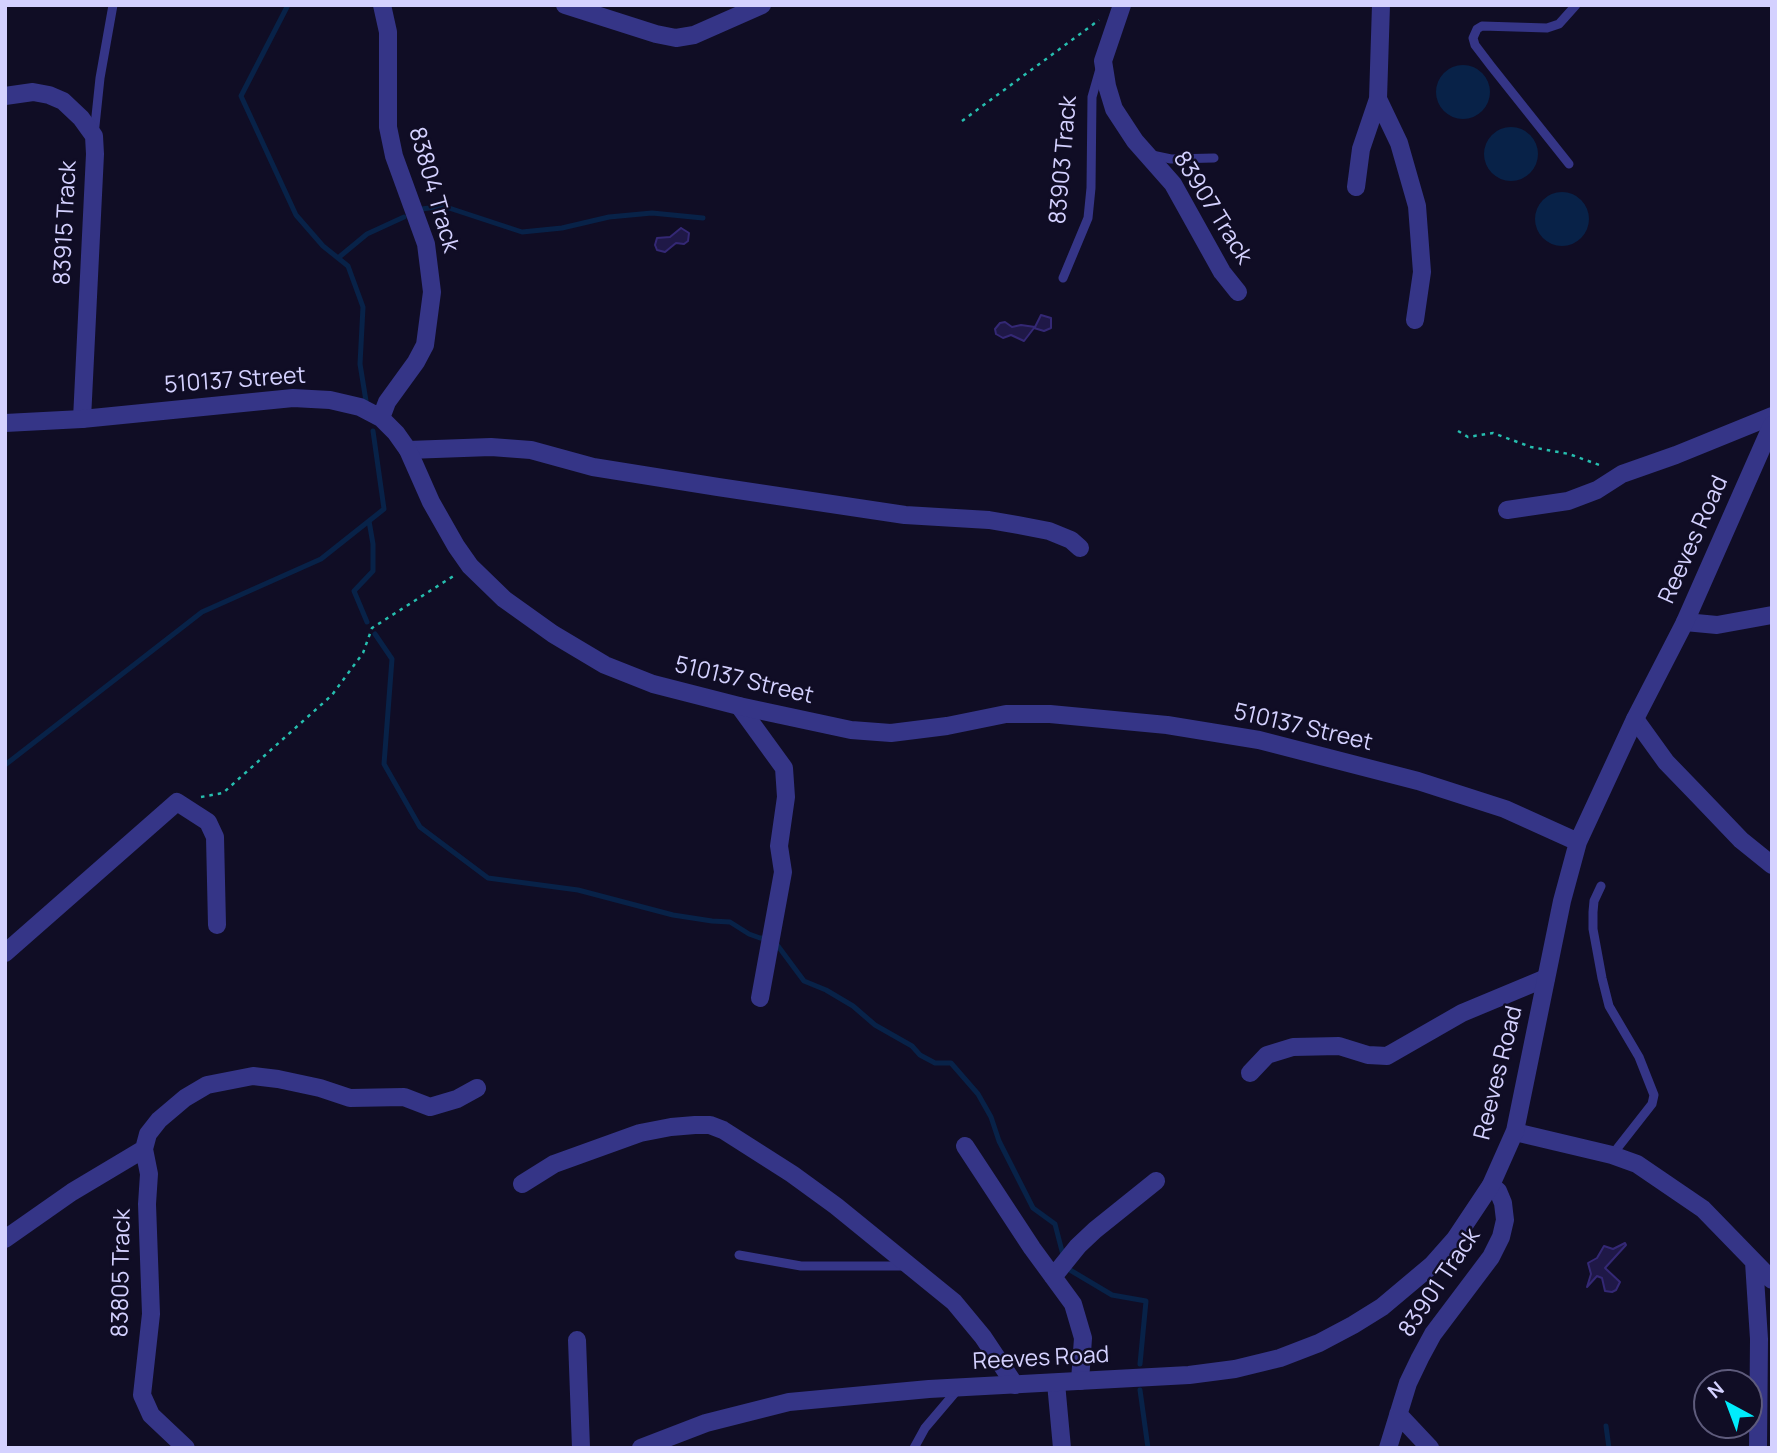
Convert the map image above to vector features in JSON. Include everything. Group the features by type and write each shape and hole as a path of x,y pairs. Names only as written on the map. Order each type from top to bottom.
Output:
{"street":[{"name":"83804 Track","path":"381,418 387,402 425,345 432,292 426,244 394,156 388,127 388,32 382,5"},
{"path":"565,5 643,31 676,38 694,35 762,5"},
{"path":"1356,187 1361,149 1378,99 1381,5"},
{"name":"83903 Track","path":"1103,61 1114,9"},
{"name":"83907 Track","path":"1103,61 1114,109 1128,132 1173,184 1222,272 1238,292"},
{"name":"83915 Track","path":"5,96 33,92 63,101 94,136 82,419"},
{"path":"1378,99 1399,143 1417,206 1422,272 1415,320"},
{"name":"510137 Street","path":"5,423 82,419 293,398 330,400 360,407 381,418 396,433 408,450 431,502 470,566 503,599 605,665 653,684 851,730 891,733 947,726 1006,714 1049,714 1167,726 1259,740 1418,781 1505,809 1578,842"},
{"path":"1507,510 1567,501 1597,490 1622,474 1772,416"},
{"name":"Reeves Road","path":"641,1448 706,1423 789,1402 959,1387 1189,1375 1235,1369 1280,1358 1319,1343 1382,1307 1432,1265 1455,1238 1491,1185 1514,1132 1562,901 1578,842 1635,719 1685,622 1772,425"},
{"path":"408,450 491,447 531,450 593,467 718,487 905,514 989,520 1018,525 1049,531 1071,540 1080,548"},
{"path":"1685,622 1717,625 1772,615"},
{"path":"739,706 784,768 786,797 779,846 783,872 760,998"},
{"path":"1635,719 1688,786 1741,840 1772,865"},
{"path":"5,953 177,802 208,822 215,839 217,925"},
{"path":"1250,1073 1267,1055 1293,1047 1339,1046 1368,1055 1387,1056 1462,1013 1546,978"},
{"path":"5,1239 72,1192 146,1156 150,1130 165,1114 207,1085 253,1076 320,1088 350,1098 404,1097 430,1107 477,1088"},
{"path":"522,1184 554,1164 640,1133 671,1126 709,1125 723,1130 745,1142 836,1206 954,1302 983,1337 1015,1385"},
{"path":"1514,1132 1612,1155 1637,1164 1703,1209 1772,1280"},
{"path":"965,1146 1032,1248 1073,1304 1080,1323 1083,1355 1080,1381"},
{"name":"83805 Track","path":"146,1156 151,1314 142,1395 151,1415 186,1448"},
{"path":"1053,1277 1095,1230 1156,1181"},
{"name":"83901 Track","path":"1388,1448 1408,1383 1433,1334 1491,1257 1501,1237 1505,1220 1503,1203 1498,1191 1491,1185"},
{"path":"1754,1262 1759,1339 1758,1448"},
{"path":"577,1339 580,1448"},
{"path":"1049,1448 1061,1440 1056,1382"},
{"path":"1398,1414 1430,1448"}],"lane":[{"path":"94,136 100,78 113,5"},
{"path":"1569,163 1491,66 1475,45 1473,38 1477,29 1482,26 1547,28 1559,24 1576,5"},
{"name":"83903 Track","path":"1063,278 1088,218 1092,97 1103,61"},
{"name":"83907 Track","path":"1144,151 1160,158 1214,158"},
{"path":"1601,886 1594,901 1594,929 1604,988 1609,1006 1639,1057 1654,1095 1652,1104 1612,1155"},
{"path":"740,1255 801,1266 908,1266"},
{"path":"914,1448 925,1428 959,1387"}],"path":[{"path":"962,121 1114,9"},
{"path":"1458,432 1468,437 1493,433 1531,447 1569,454 1622,474"},
{"path":"177,802 223,793 332,695 363,653 372,628 437,584 470,566"}],"water":[{"path":"1463,65 1482,73 1490,92 1482,111 1463,119 1444,111 1436,92 1444,73"},
{"path":"1511,127 1530,135 1538,154 1530,173 1511,181 1492,173 1484,154 1492,135"},
{"path":"1562,192 1581,200 1589,219 1581,238 1562,246 1543,238 1535,219 1543,200"}],"building":[{"path":"681,228 689,233 688,241 684,244 676,243 665,252 657,250 657,238 670,237"},
{"path":"1041,315 1051,318 1051,328 1044,331 1034,328 1024,341 1011,335 1003,338 996,334 995,329 1005,322 1012,327 1035,327"},
{"path":"1625,1243 1605,1268 1620,1282 1616,1290 1605,1291 1602,1278 1597,1276 1587,1287 1591,1274 1588,1263 1597,1258 1604,1246 1613,1249"}],"waterway":[{"path":"288,5 241,96 296,215 323,246 348,266 363,307 360,364 366,401"},
{"path":"422,209 443,206 522,232 562,228 609,217 652,213 703,218"},
{"path":"338,258 367,234 404,217"},
{"path":"5,765 202,612 321,559 384,509 373,431"},
{"path":"367,622 354,591 373,571 373,544 369,521"},
{"path":"375,634 392,659 384,764 420,827 488,878 578,890 673,915 730,922 749,934 767,938"},
{"path":"775,942 804,981 853,1006 875,1025 912,1046 920,1055 935,1063 951,1063 978,1094 1033,1208 1055,1224 1063,1255"},
{"path":"1067,1264 1070,1270 1112,1295 1146,1301 1140,1364"},
{"path":"1140,1390 1148,1448"},
{"path":"1606,1426 1609,1448"}]}
